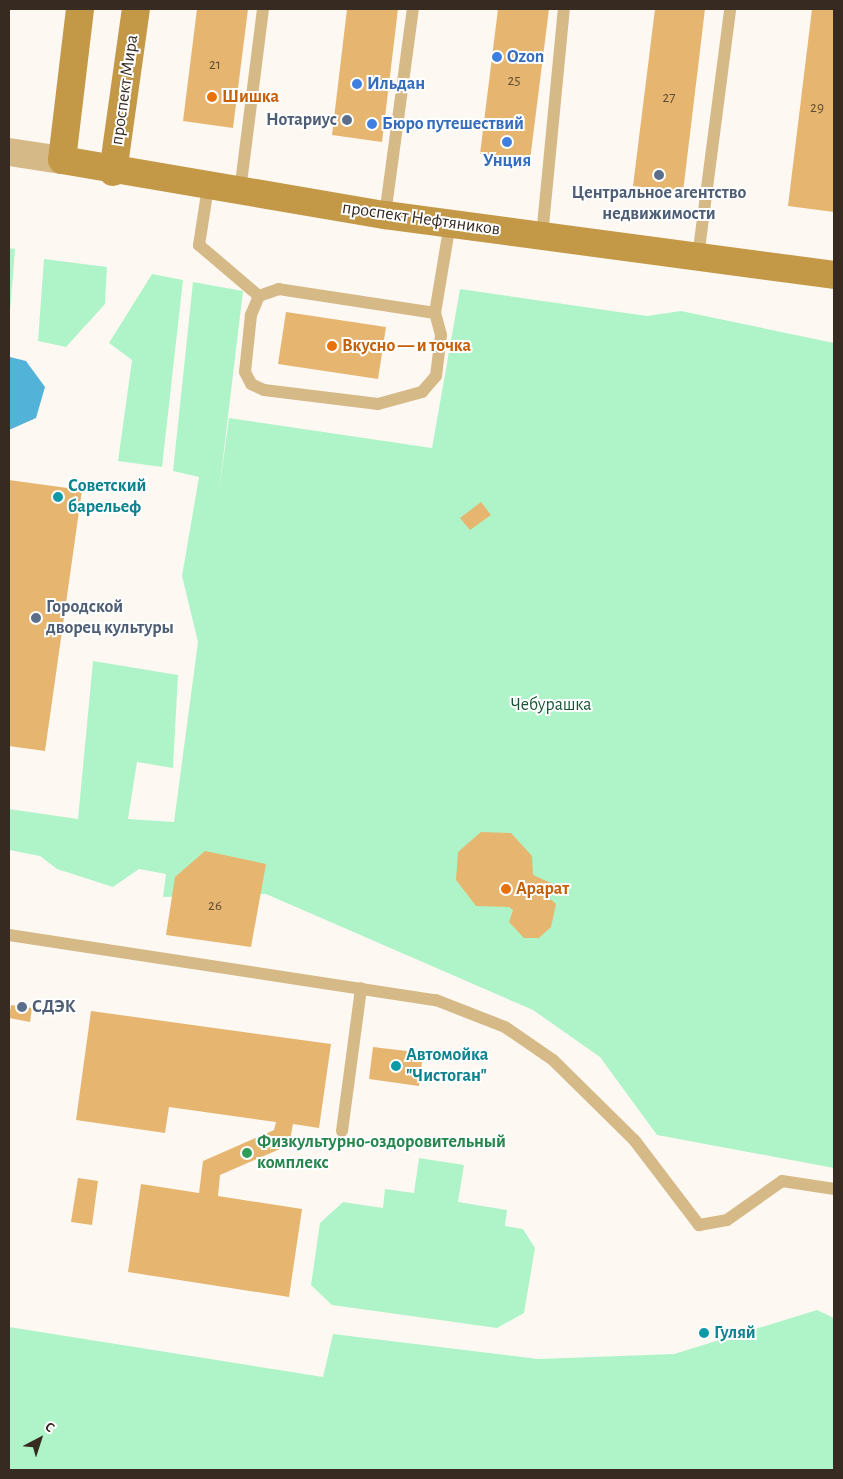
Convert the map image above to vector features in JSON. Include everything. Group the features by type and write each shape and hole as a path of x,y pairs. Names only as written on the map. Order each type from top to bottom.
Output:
{"main road":[{"path":"62,160 80,9"},
{"name":"проспект Мира","path":"114,172 136,9"},
{"name":"проспект Нефтяников","path":"62,160 114,172 384,214 834,275"}],"street":[{"name":"проспект Нефтяников","path":"9,152 62,160"}],"lane":[{"path":"240,191 263,9"},
{"path":"384,214 413,9"},
{"path":"542,236 564,9"},
{"path":"698,257 730,9"},
{"path":"208,186 199,245 259,296"},
{"path":"435,313 279,289 259,296 251,315 245,372 251,384 264,390 378,404 412,398 436,376 441,335 435,313 450,223"},
{"path":"9,935 436,1000 505,1027 537,1049 634,1141 699,1225 727,1220 782,1181 834,1189"},
{"path":"342,1130 361,988"}],"green space":[{"path":"9,248 15,249 9,326"},
{"path":"44,259 107,267 105,304 66,347 38,341"},
{"path":"152,274 183,280 162,467 118,461 132,360 109,343"},
{"name":"Чебурашка","path":"193,282 243,291 219,492 229,418 432,448 460,289 647,316 681,311 834,343 834,1168 657,1135 600,1057 533,1010 266,894 163,897 166,874 139,869 113,887 57,869 40,856 9,850 9,809 78,819 93,661 178,675 173,768 137,762 128,819 174,822 198,642 182,576 199,477 173,471"},
{"path":"419,1158 464,1165 458,1202 507,1210 505,1226 523,1229 535,1248 524,1313 497,1328 332,1305 311,1285 320,1223 343,1202 383,1208 385,1189 414,1193"},
{"path":"817,1310 834,1318 834,1470 9,1470 9,1327 323,1377 333,1334 538,1359 674,1354"}],"water":[{"path":"10,357 26,361 45,387 36,418 9,430"}],"building":[{"path":"197,9 248,9 233,128 183,121"},
{"path":"347,9 398,9 382,142 332,135"},
{"path":"498,9 549,9 530,160 480,154"},
{"path":"655,9 705,9 683,192 633,186"},
{"path":"812,9 834,9 834,212 788,206"},
{"name":"Вкусно — и точка","path":"286,312 386,327 378,379 278,364"},
{"name":"Городской дворец культуры","path":"9,480 82,490 45,751 9,746"},
{"path":"481,502 491,515 470,530 460,518"},
{"name":"Арарат","path":"481,832 511,833 532,856 533,875 551,883 547,896 556,904 551,927 539,938 524,938 509,922 513,910 509,907 476,906 456,880 458,852"},
{"path":"205,851 266,864 251,947 166,935 175,877"},
{"path":"11,1005 32,1008 30,1022 9,1018"},
{"name":"Физкультурно-оздоровительный комплекс","path":"91,1011 331,1044 319,1128 293,1124 289,1145 220,1175 218,1196 302,1209 289,1297 128,1272 141,1184 199,1193 203,1161 274,1130 276,1122 169,1107 165,1133 76,1120"},
{"name":"Автомойка \"Чистоган\"","path":"373,1047 423,1053 419,1086 369,1079"},
{"path":"78,1178 98,1181 92,1225 71,1222"}],"place":[{"name":"Ozon","path":"497,57"},
{"name":"Ильдан","path":"357,84"},
{"name":"Шишка","path":"212,97"},
{"name":"Нотариус","path":"347,120"},
{"name":"Бюро путешествий","path":"372,124"},
{"name":"Унция","path":"507,142"},
{"name":"Центральное агентство недвижимости","path":"659,175"},
{"name":"Вкусно — и точка","path":"332,346"},
{"name":"Советский барельеф","path":"58,497"},
{"name":"Городской дворец культуры","path":"36,618"},
{"name":"Арарат","path":"506,889"},
{"name":"СДЭК","path":"22,1007"},
{"name":"Автомойка \"Чистоган\"","path":"396,1066"},
{"name":"Физкультурно-оздоровительный комплекс","path":"247,1153"},
{"name":"Гуляй","path":"704,1333"}]}
